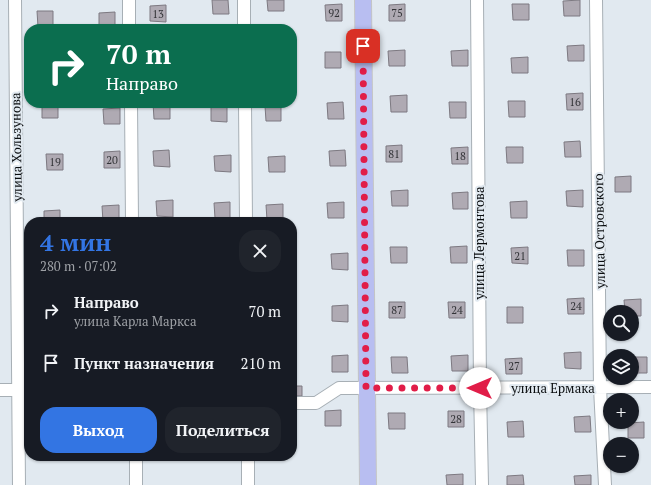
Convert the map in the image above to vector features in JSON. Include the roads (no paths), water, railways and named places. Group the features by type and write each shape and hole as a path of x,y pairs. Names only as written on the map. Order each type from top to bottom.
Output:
{"main road":[{"path":"363,0 368,485"}],"street":[{"name":"улица Хользунова","path":"15,0 24,390 19,485"},
{"path":"129,0 129,24"},
{"path":"244,0 244,24"},
{"name":"улица Лермонтова","path":"477,0 482,485"},
{"name":"улица Островского","path":"596,0 600,388 605,485"},
{"path":"131,108 132,217"},
{"path":"244,108 246,217"},
{"name":"улица Ермака","path":"297,403 316,403 339,388 651,387"},
{"path":"0,390 24,390"},
{"path":"136,461 136,485"},
{"path":"248,461 248,485"}]}
